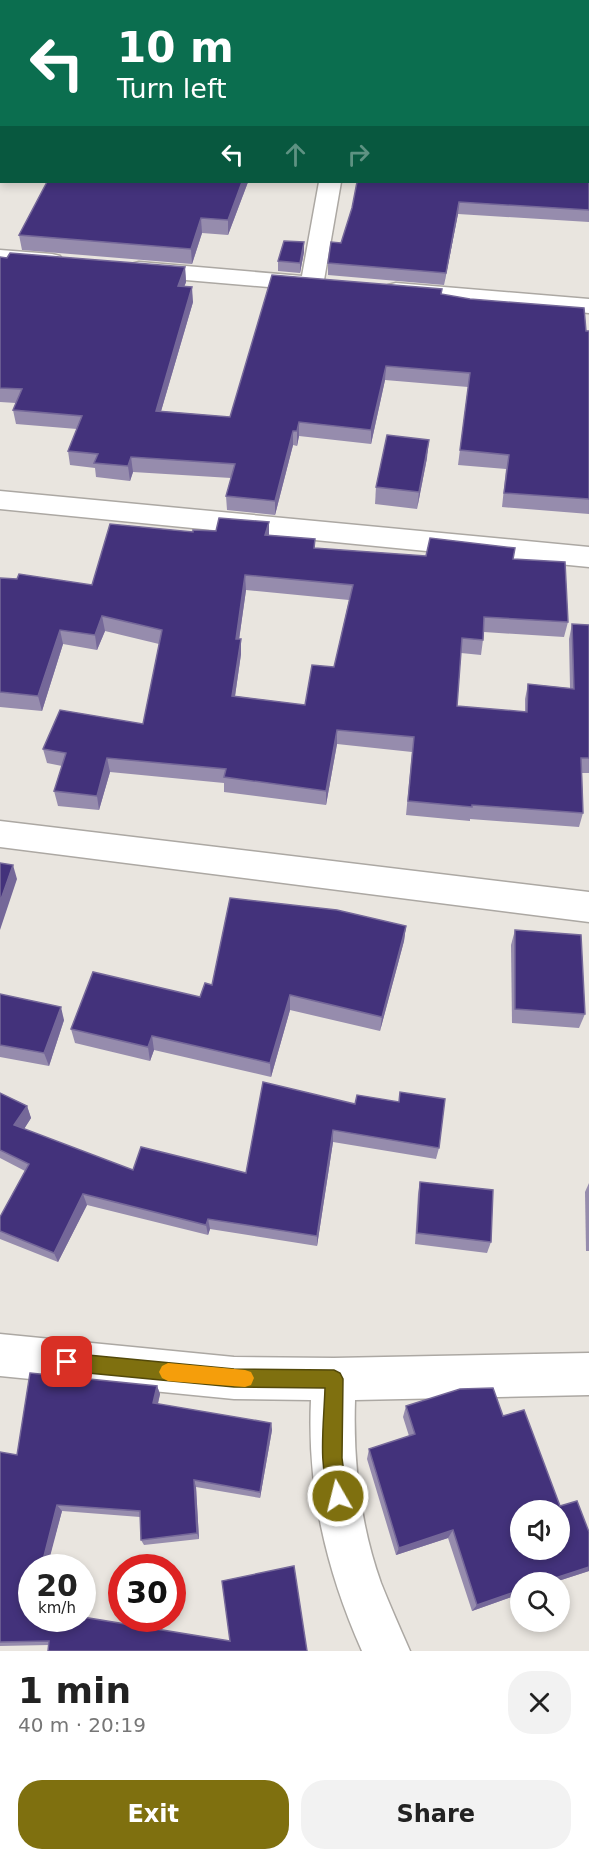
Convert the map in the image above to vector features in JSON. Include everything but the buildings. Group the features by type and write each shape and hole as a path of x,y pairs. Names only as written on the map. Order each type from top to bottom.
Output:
{"street":[{"path":"115,267 323,284 330,183"},
{"path":"0,257 69,263"},
{"path":"369,288 589,306"},
{"path":"0,500 589,557"},
{"path":"0,834 486,892 589,907"},
{"path":"0,1355 234,1378 334,1379 589,1374"},
{"path":"334,1379 333,1458 343,1534 365,1607 386,1651"}],"slow traffic":[{"path":"168,1372 245,1378"}],"route":[{"path":"67,1362 234,1378 334,1379 333,1458 338,1496"}]}
